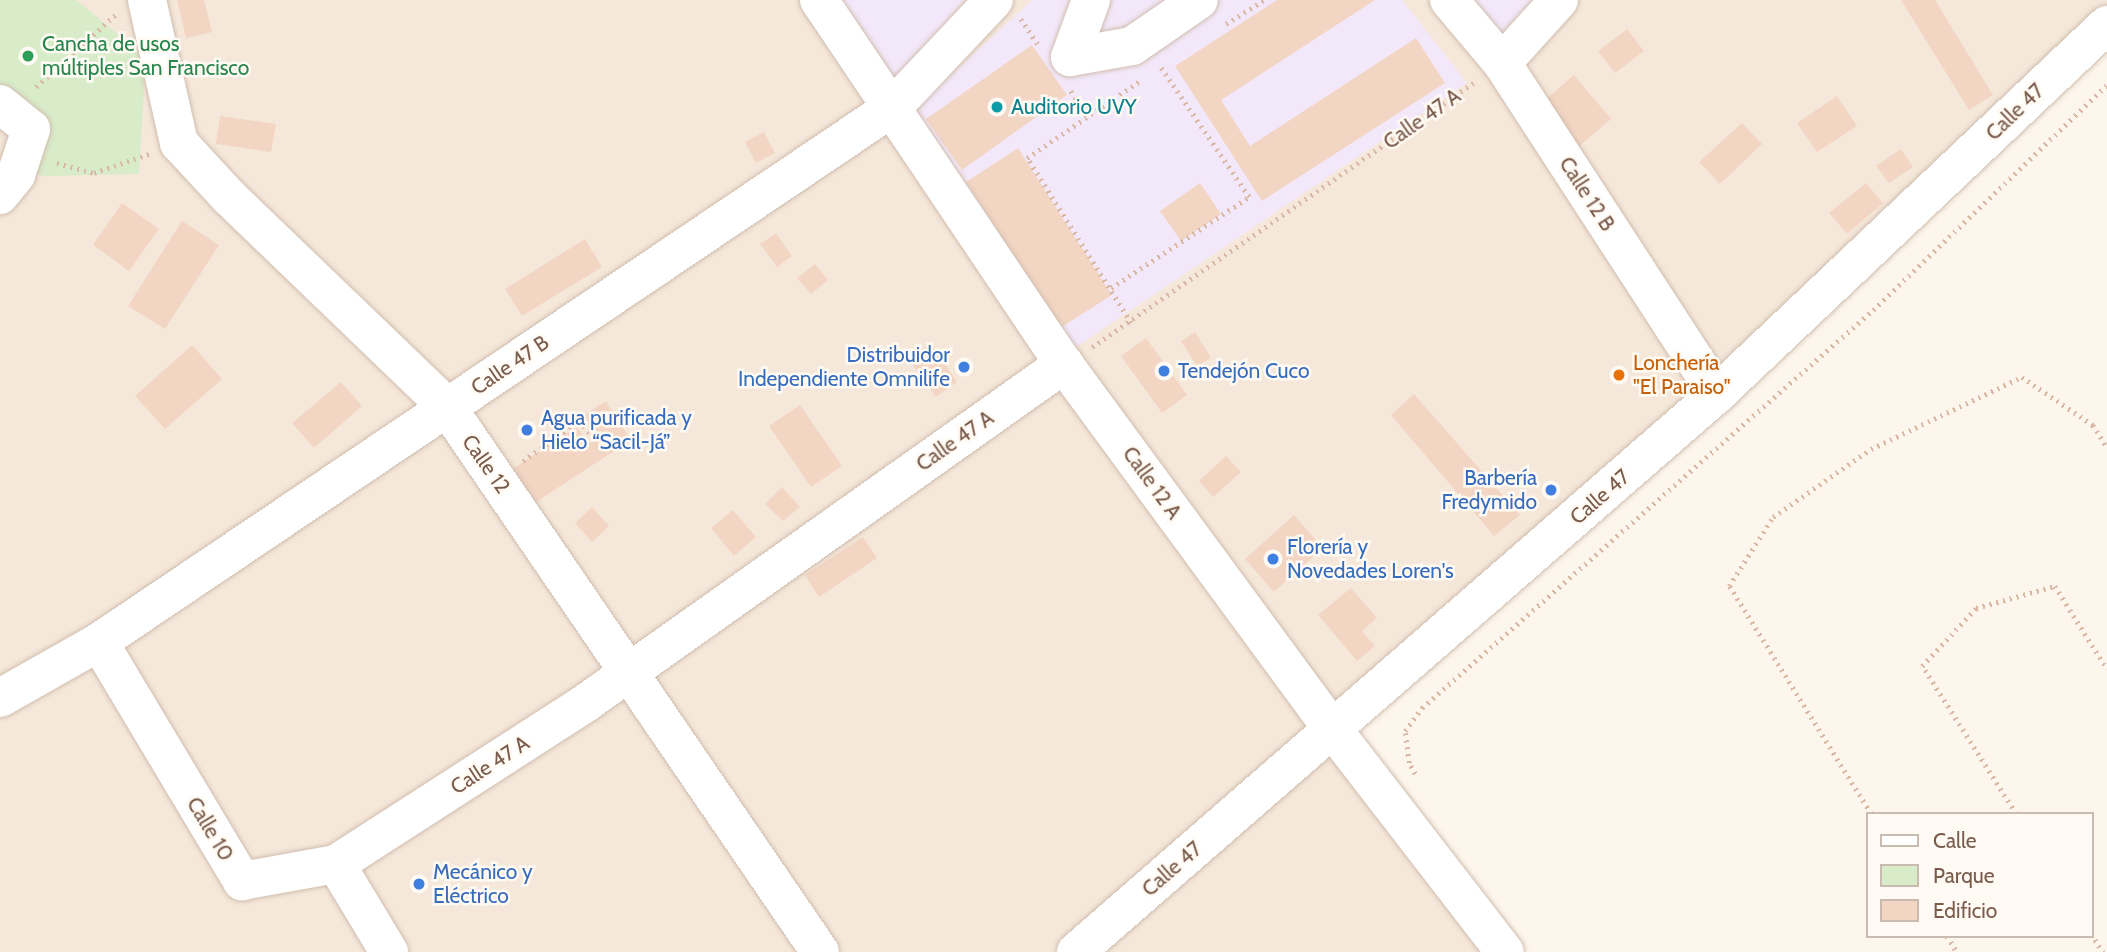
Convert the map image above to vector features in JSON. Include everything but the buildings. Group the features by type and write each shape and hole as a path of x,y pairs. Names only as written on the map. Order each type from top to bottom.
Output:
{"street":[{"name":"Calle 12 A","path":"819,0 894,107 1064,364 1334,731 1505,952"},
{"name":"Calle 47 B","path":"0,698 99,642 894,107 994,0"},
{"path":"1091,0 1070,57 1132,46 1199,0"},
{"name":"Calle 12 B","path":"1449,0 1502,63 1717,394"},
{"path":"1502,63 1559,0"},
{"path":"150,11 179,143"},
{"name":"Calle 47","path":"1076,952 1334,731 1717,394 2107,24"},
{"path":"0,195 16,175 31,129 6,109"},
{"name":"Calle 12","path":"179,143 229,197 447,407 630,668 820,952"},
{"name":"Calle 47 A","path":"336,864 587,702 630,668 1064,364"},
{"name":"Calle 10","path":"99,642 242,881 336,864"},
{"path":"336,864 390,952"}],"path":[{"path":"6,109 115,15 150,11"},
{"name":"Calle 47 A","path":"1064,364 1131,323 1502,63"},
{"path":"1111,288 1249,197 1160,67"},
{"path":"1422,786 1409,762 1405,731 1422,708 1873,310 2107,85"},
{"path":"46,159 94,173 179,143"},
{"path":"1027,158 1131,323"},
{"path":"1870,812 1730,586 1773,517 1871,449 2022,377 2093,425 2107,447"},
{"path":"497,481 580,420 592,436"},
{"path":"2015,812 1922,666 1976,608 2056,586 2107,669"},
{"path":"2093,937 2103,952"}],"shaded area":[{"path":"0,0 2107,0 2107,34 1355,735 1517,952 0,952"},
{"path":"828,0 965,0 889,90"},
{"path":"1032,0 1402,0 1467,83 1063,356 905,117"},
{"path":"1462,0 1533,0 1495,41"}],"green space":[{"path":"0,0 76,0 146,57 139,174 44,176 21,168 17,99 0,84"}],"place":[{"name":"Cancha de usos múltiples San Francisco","path":"28,56"},
{"name":"Auditorio UVY","path":"997,107"},
{"name":"Distribuidor Independiente Omnilife","path":"964,367"},
{"name":"Tendejón Cuco","path":"1164,371"},
{"name":"Lonchería \"El Paraiso\"","path":"1619,375"},
{"name":"Agua purificada y Hielo “Sacil-Já”","path":"527,430"},
{"name":"Barbería Fredymido","path":"1551,490"},
{"name":"Florería y Novedades Loren's","path":"1273,559"},
{"name":"Mecánico y Eléctrico","path":"419,884"}]}
